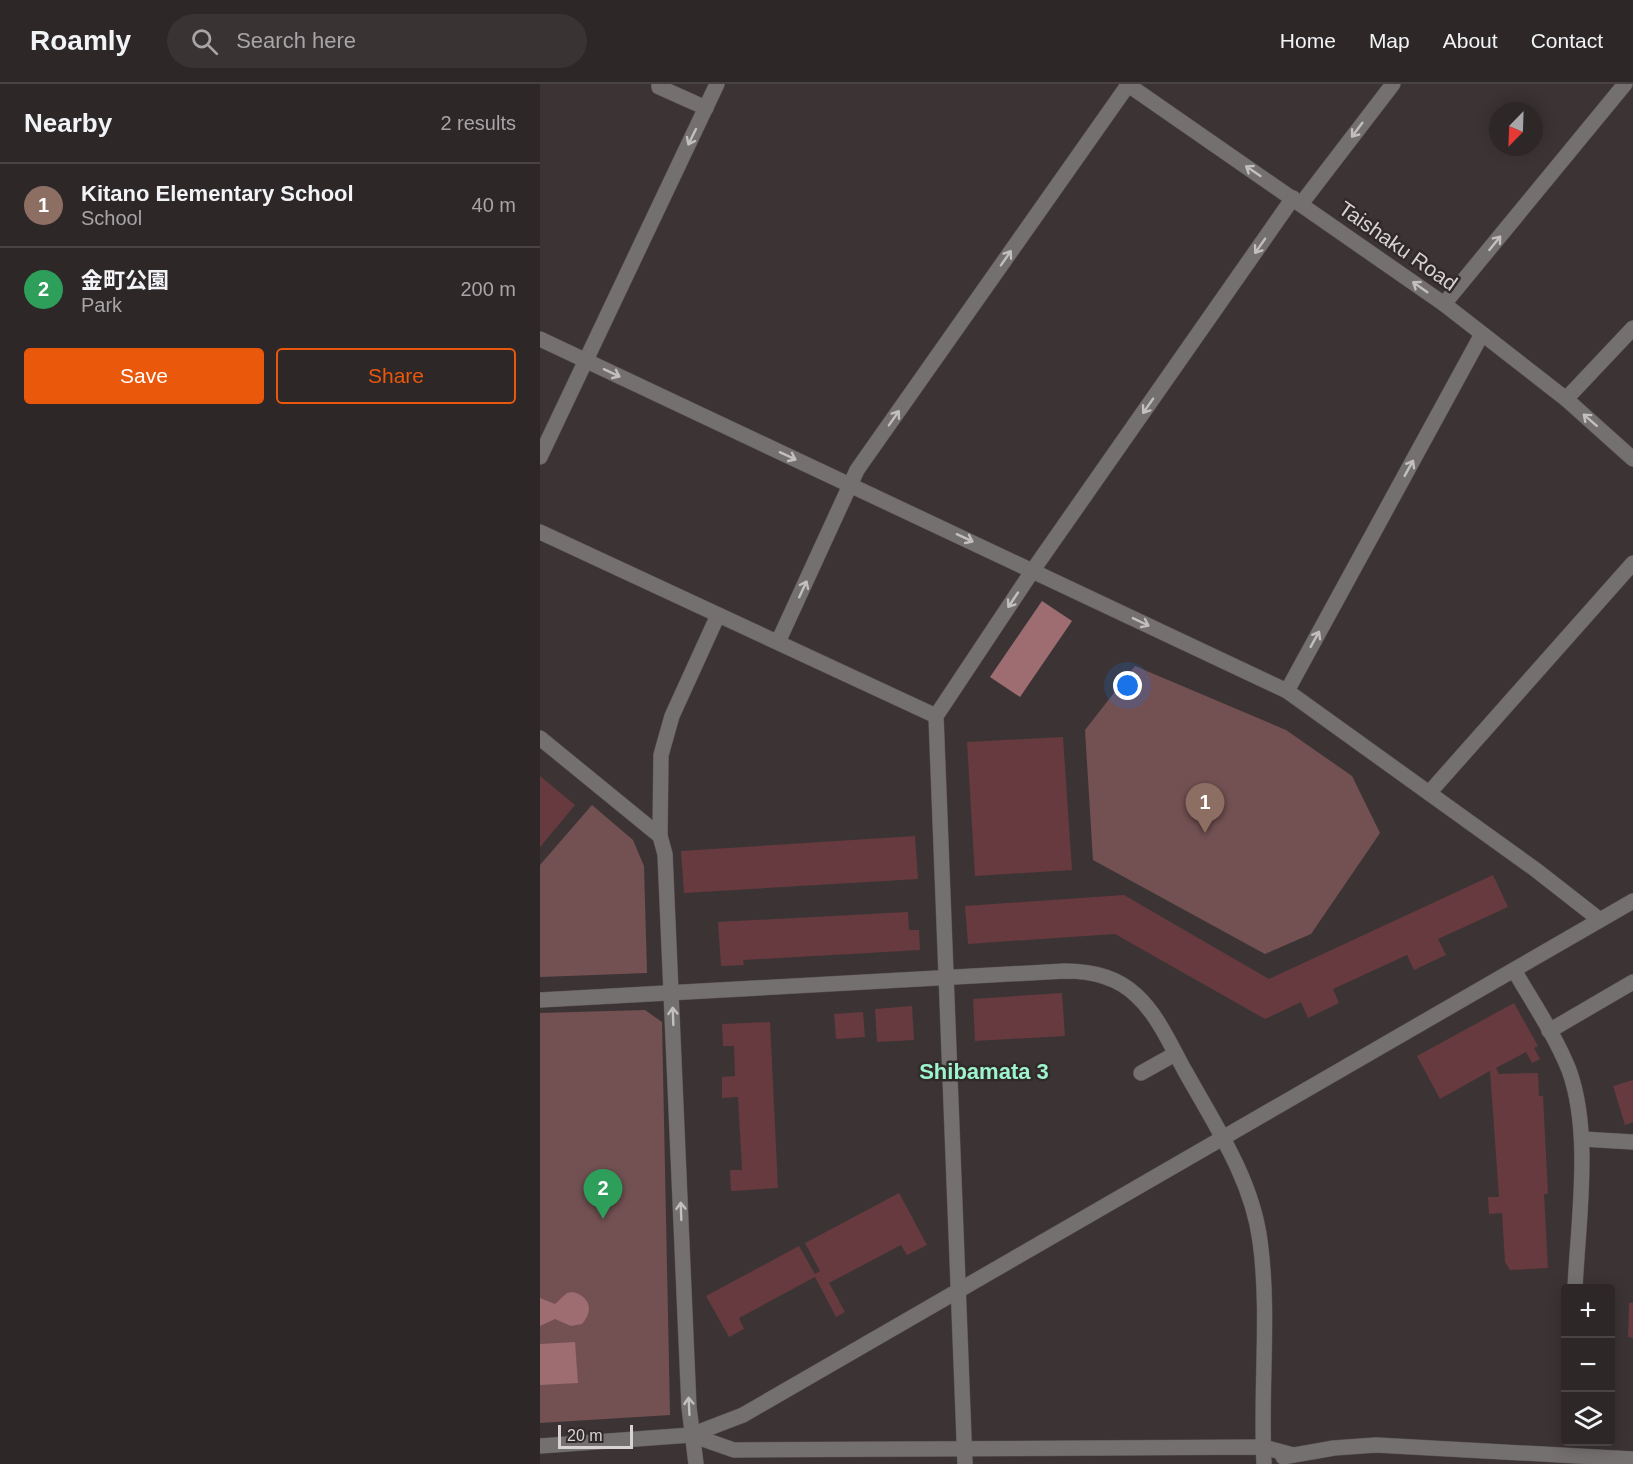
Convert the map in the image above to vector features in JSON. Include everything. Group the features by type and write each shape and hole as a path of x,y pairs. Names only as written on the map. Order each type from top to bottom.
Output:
{"street":[{"path":"659,84 659,87 706,108"},
{"path":"540,457 584,360 717,84"},
{"path":"778,642 857,470 1128,84"},
{"name":"Taishaku Road","path":"1128,84 1444,304 1566,399 1633,459"},
{"path":"965,1457 936,716 1033,570 1297,201 1393,84"},
{"path":"1444,304 1625,84"},
{"path":"1566,399 1633,328"},
{"path":"1287,691 1482,334"},
{"path":"540,339 1287,691 1430,792 1561,888 1600,920"},
{"path":"540,532 936,716"},
{"path":"1430,792 1633,563"},
{"path":"696,1464 691,1435 665,854 660,836 661,755 672,716 718,615"},
{"path":"540,738 660,836"},
{"path":"540,1446 691,1435 743,1415 1633,901"},
{"path":"1514,970 1549,1031 1569,1072 1581,1120 1575,1284"},
{"path":"540,1000 1065,971 1098,974 1125,986 1137,995 1159,1024 1246,1186 1260,1241 1263,1459"},
{"path":"1549,1031 1633,982"},
{"path":"1141,1073 1175,1054"},
{"path":"1582,1139 1633,1142"},
{"path":"691,1435 734,1450 965,1457 1263,1459 1334,1448 1376,1445 1633,1459"}],"shaded area":[{"path":"1042,601 1072,621 1020,697 990,677"},
{"path":"1135,666 1286,730 1352,776 1380,833 1311,934 1265,954 1093,860 1085,730"},
{"path":"592,805 633,840 644,866 647,973 540,977 540,865"},
{"path":"645,1010 662,1022 670,1415 540,1423 540,1013"},
{"path":"573,1292 583,1297 588,1305 588,1314 582,1324 571,1326 555,1319 540,1326 540,1298 555,1304 567,1293"},
{"path":"575,1342 578,1383 540,1385 540,1344"}],"building":[{"path":"1063,737 1072,870 975,876 967,742"},
{"path":"540,776 575,805 540,847"},
{"path":"915,836 918,879 684,893 681,851"},
{"path":"1493,875 1508,907 1438,939 1446,955 1414,970 1407,955 1333,989 1339,1003 1308,1018 1301,1002 1265,1019 1115,934 968,944 965,906 1124,895 1269,979"},
{"path":"908,912 909,930 919,930 920,950 743,960 744,965 721,966 718,922"},
{"path":"1062,993 1065,1036 975,1041 973,999"},
{"path":"1514,1003 1538,1046 1534,1048 1540,1059 1532,1063 1526,1052 1496,1068 1499,1074 1538,1073 1539,1096 1543,1096 1548,1194 1544,1194 1548,1268 1510,1270 1505,1262 1502,1213 1489,1214 1488,1197 1499,1197 1490,1071 1440,1099 1417,1056"},
{"path":"912,1006 914,1040 877,1042 875,1009"},
{"path":"863,1012 865,1037 836,1039 834,1014"},
{"path":"770,1022 778,1188 731,1191 730,1170 742,1170 738,1097 722,1098 722,1077 735,1076 734,1046 723,1046 722,1024"},
{"path":"1633,1080 1633,1122 1625,1125 1613,1086"},
{"path":"899,1193 927,1245 907,1255 901,1245 829,1283 845,1312 836,1317 815,1277 739,1318 744,1329 729,1337 706,1296 799,1246 815,1274 820,1271 805,1243"},
{"path":"1629,1303 1633,1303 1633,1338 1628,1337"}],"place":[{"name":"Kitano Elementary School","path":"1205,833"},
{"name":"金町公園","path":"603,1219"}],"district":[{"name":"Shibamata 3","path":"984,1071"}]}
